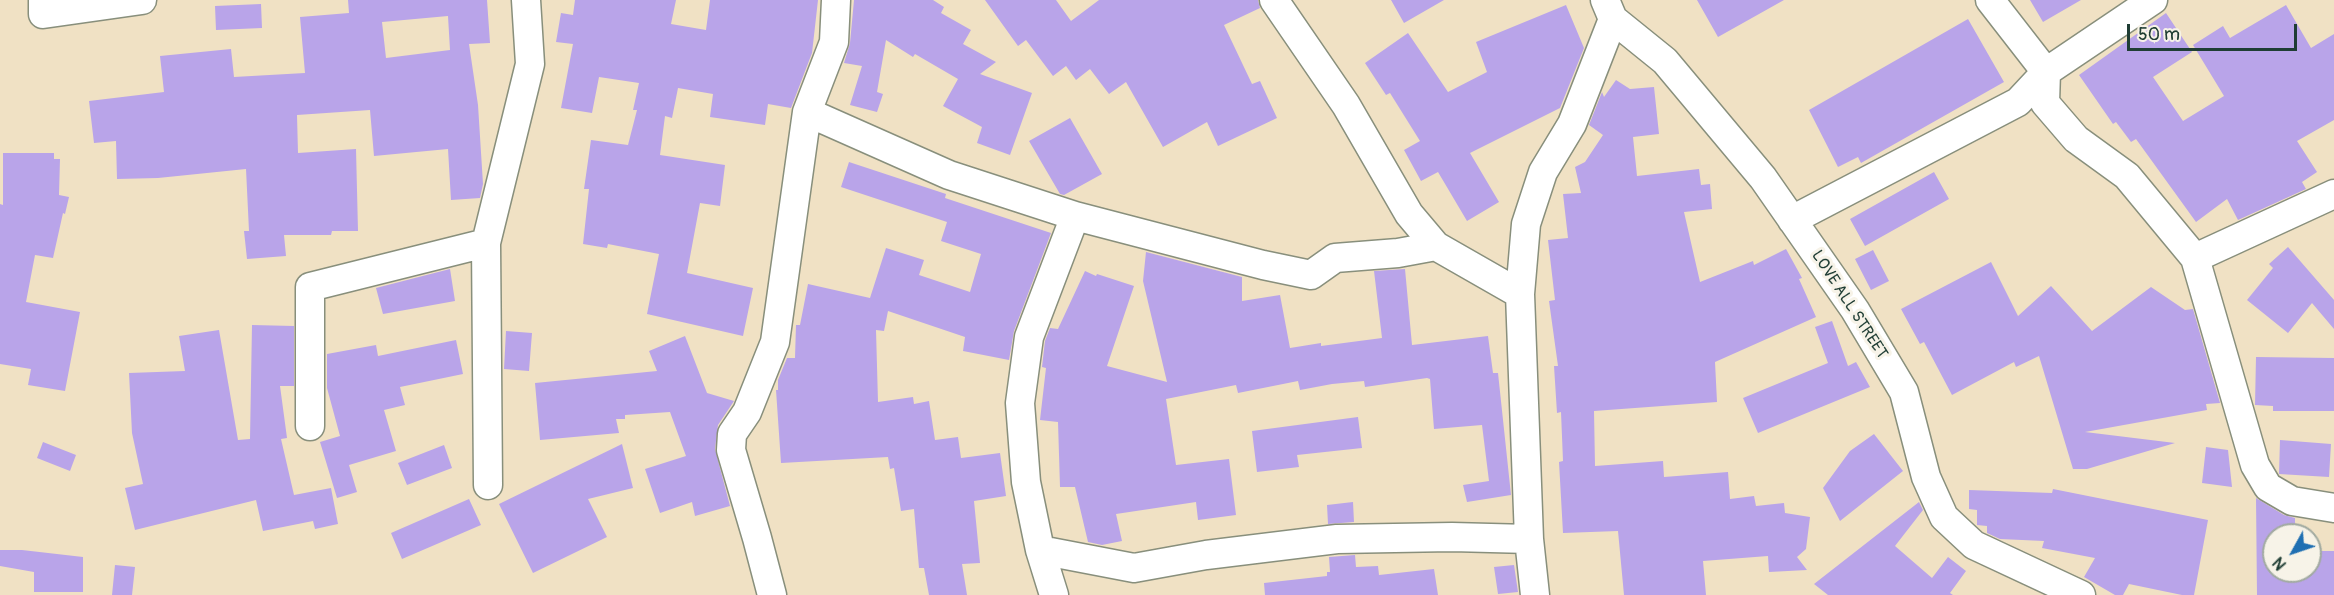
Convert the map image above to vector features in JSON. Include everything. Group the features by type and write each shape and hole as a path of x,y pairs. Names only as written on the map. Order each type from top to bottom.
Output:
{"street":[{"path":"43,0 43,14 142,0"},
{"path":"488,485 486,243 530,64 526,0"},
{"path":"772,595 758,538 731,450 732,434 747,412 775,342 807,112 834,42 836,0"},
{"path":"1274,0 1346,105 1409,214 1436,246 1520,294"},
{"path":"1990,0 2046,72 2045,103 2076,139 2127,176 2196,258 2255,465 2268,487 2292,501 2334,508"},
{"path":"1792,220 2018,102 2046,72 2153,0"},
{"path":"1535,595 1529,540 1520,294 1526,224 1543,172 1572,124 1609,10"},
{"name":"LOVE ALL STREET","path":"1609,10 1665,61 1763,178 1855,310 1904,392 1926,477 1944,517 1974,545 2081,595"},
{"path":"807,112 950,175 1075,216 1263,265 1311,274 1335,258 1398,253 1436,246"},
{"path":"2196,258 2334,194"},
{"path":"1398,253 1409,214"},
{"path":"1054,595 1040,550 1026,482 1020,404 1029,337 1075,216"},
{"path":"310,426 310,287 486,243"},
{"path":"1040,550 1134,568 1206,555 1337,539 1452,537 1529,540"}],"building":[{"path":"348,0 487,0 490,43 469,44 478,105 483,184 480,198 451,200 448,149 374,156 370,110 297,115 298,153 356,149 358,231 332,231 331,235 284,235 286,256 247,259 244,231 249,231 246,169 158,178 117,179 116,141 94,143 89,101 164,92 160,56 231,49 234,77 305,73 300,17 349,13","holes":["448,16 450,50 386,58 382,22"]},
{"path":"575,0 676,0 671,24 706,30 710,0 818,0 812,53 791,108 768,104 765,125 710,117 713,94 678,88 672,118 665,116 660,155 725,165 720,206 700,203 687,273 753,288 743,336 647,314 659,254 608,244 607,248 583,244 589,189 584,189 591,140 628,145 637,110 633,110 639,83 599,77 592,113 561,108 573,44 556,42 561,13 573,15"},
{"path":"854,0 933,0 944,7 941,13 971,30 963,44 996,62 980,74 1032,93 1010,155 977,143 982,127 943,106 958,79 915,54 913,57 886,40 877,92 883,94 877,112 850,105 862,66 844,63 850,43"},
{"path":"985,0 1056,0 1071,21 1099,0 1258,0 1260,8 1224,25 1252,84 1260,81 1277,118 1218,146 1207,122 1163,147 1126,82 1109,94 1090,69 1076,80 1066,66 1053,76 1026,40 1018,46"},
{"path":"1391,0 1444,0 1404,23"},
{"path":"1697,0 1784,0 1718,37"},
{"path":"2030,0 2081,0 2043,22"},
{"path":"261,4 262,28 216,30 215,6"},
{"path":"1566,5 1584,48 1560,108 1470,153 1499,202 1467,221 1438,172 1421,181 1404,150 1420,141 1390,93 1386,95 1365,63 1408,33 1448,92 1487,72 1476,42"},
{"path":"2286,5 2311,48 2334,34 2334,120 2297,141 2317,172 2302,182 2306,189 2238,220 2227,199 2196,222 2136,139 2131,142 2116,122 2113,124 2079,75 2166,13 2192,52 2153,77 2183,121 2224,96 2193,45 2223,26 2230,38"},
{"path":"1968,19 2004,82 1861,163 1858,157 1838,167 1809,110"},
{"path":"1616,80 1630,89 1654,87 1659,134 1633,137 1637,176 1699,169 1701,185 1710,184 1712,209 1684,212 1700,282 1753,261 1754,265 1786,249 1802,278 1799,279 1816,317 1715,362 1717,402 1594,411 1595,466 1663,461 1664,477 1728,472 1730,499 1754,496 1756,506 1784,503 1785,513 1810,517 1806,549 1797,557 1807,570 1769,572 1768,556 1703,561 1706,595 1624,595 1618,531 1563,533 1559,462 1563,461 1561,412 1557,413 1554,366 1558,366 1549,301 1555,300 1548,240 1568,238 1563,194 1581,193 1575,167 1585,162 1603,135 1589,125 1602,92 1604,97"},
{"path":"1070,118 1102,174 1064,195 1060,194 1029,141"},
{"path":"3,153 54,153 54,159 60,159 59,195 69,197 65,214 63,213 53,258 35,255 26,302 80,312 65,391 28,385 31,369 0,364 0,204 3,205"},
{"path":"849,162 946,194 945,198 1051,233 1014,331 1009,360 963,351 965,337 888,311 884,331 876,330 878,402 913,397 914,404 929,401 935,440 958,437 961,458 1000,453 1006,496 974,501 980,563 962,564 967,595 929,595 924,568 919,568 914,509 901,511 894,468 890,469 888,457 781,463 776,390 778,390 778,380 787,358 795,358 796,325 800,325 808,284 870,298 886,248 924,260 919,275 970,292 981,254 941,241 947,222 841,187"},
{"path":"1934,172 1949,199 1865,246 1850,219"},
{"path":"2288,247 2334,300 2334,329 2312,303 2288,333 2247,300 2273,268 2269,264"},
{"path":"1873,250 1889,281 1871,290 1855,259"},
{"path":"1146,252 1242,277 1242,301 1280,295 1290,348 1382,338 1374,271 1405,269 1412,345 1488,336 1493,373 1498,373 1511,495 1467,502 1463,485 1489,481 1482,425 1434,429 1430,379 1365,387 1364,381 1300,390 1298,381 1238,393 1236,385 1166,399 1176,465 1229,459 1236,515 1198,520 1196,502 1116,514 1122,541 1102,545 1088,542 1075,487 1060,487 1058,422 1040,420 1046,368 1042,367 1045,341 1050,328 1058,329 1085,271 1134,286 1107,366 1167,382 1143,281"},
{"path":"1991,262 2018,316 2051,286 2092,331 2151,287 2185,310 2193,309 2220,403 2206,404 2207,410 2085,432 2175,443 2087,469 2073,469 2039,356 2016,367 2014,362 1952,395 1924,342 1920,344 1901,309"},
{"path":"450,269 455,301 383,314 376,288"},
{"path":"1832,321 1848,366 1856,362 1870,387 1758,433 1743,398 1828,363 1815,327"},
{"path":"252,325 294,326 294,386 280,386 287,438 281,439 294,495 331,488 338,524 315,529 313,521 263,531 256,500 135,530 125,488 143,484 132,433 129,373 185,371 179,336 219,330 238,440 250,439"},
{"path":"506,331 532,333 529,371 504,369"},
{"path":"685,336 707,393 734,401 718,425 715,449 730,506 695,516 692,502 660,513 645,469 686,456 670,412 625,415 625,419 616,419 619,433 540,440 535,383 657,371 649,351"},
{"path":"456,340 463,374 400,387 405,405 384,410 396,451 349,465 357,492 337,498 320,442 340,436 327,388 327,354 376,345 378,356"},
{"path":"2256,357 2334,358 2334,411 2273,411 2273,406 2255,405"},
{"path":"1358,417 1362,448 1297,455 1299,467 1257,472 1252,431"},
{"path":"1874,434 1903,471 1840,521 1823,488 1850,451"},
{"path":"2280,440 2331,444 2329,477 2279,474"},
{"path":"43,442 76,455 70,471 37,458"},
{"path":"622,444 633,488 588,499 607,537 533,573 499,504"},
{"path":"444,445 452,468 407,485 398,463"},
{"path":"2206,447 2228,450 2232,487 2202,483"},
{"path":"2053,489 2208,520 2194,595 2182,595 2129,584 2123,595 2115,595 2084,577 2095,558 2042,548 2044,541 2000,539 1987,533 1987,526 1977,525 1977,510 1969,509 1969,490 2052,493"},
{"path":"2256,498 2284,515 2295,518 2295,523 2262,523 2262,583 2322,583 2322,551 2334,551 2334,595 2257,595"},
{"path":"469,499 481,525 402,559 391,533"},
{"path":"1353,502 1354,522 1328,524 1327,505"},
{"path":"1919,502 1923,510 1895,546 1932,578 1948,557 1966,571 1950,593 1953,595 1828,595 1814,584"},
{"path":"0,550 22,550 83,557 83,592 34,592 34,572 0,566"},
{"path":"1355,555 1356,567 1378,566 1379,575 1434,569 1438,595 1265,595 1264,583 1327,576 1327,572 1330,572 1329,557"},
{"path":"115,565 135,567 132,595 112,595"},
{"path":"1514,565 1518,592 1498,594 1494,567"}]}
